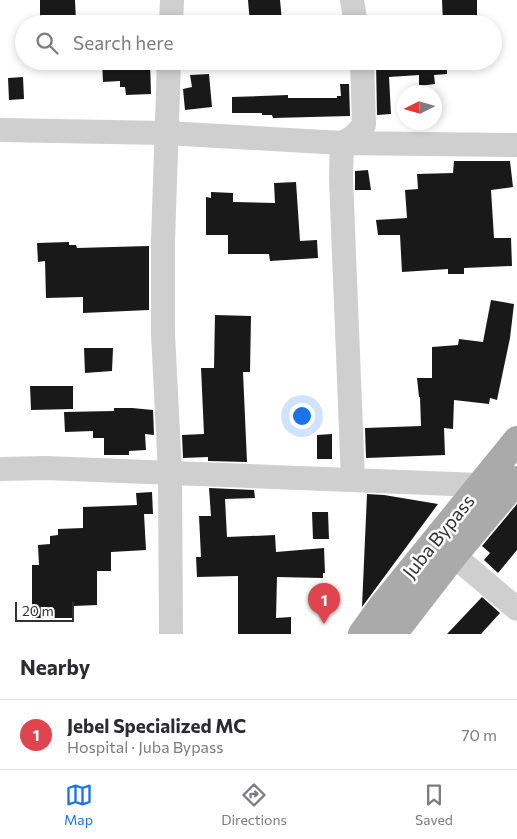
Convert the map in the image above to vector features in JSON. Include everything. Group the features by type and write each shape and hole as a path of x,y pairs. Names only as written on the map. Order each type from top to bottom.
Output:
{"main road":[{"name":"Juba Bypass","path":"393,634 445,548 479,485 517,440"},
{"name":"Juba Bypass","path":"362,634 383,605 517,480"}],"street":[{"path":"171,15 172,0"},
{"path":"352,0 354,15"},
{"path":"169,70 163,240 163,334 170,473 171,634"},
{"path":"342,143 353,137 364,125 362,70"},
{"path":"0,130 166,133 342,143 517,145"},
{"path":"342,143 340,179 353,480"},
{"path":"0,469 46,468 479,485"},
{"path":"445,548 517,609"}],"building":[{"path":"40,0 75,0 76,15 40,15"},
{"path":"248,0 280,0 281,15 249,15"},
{"path":"442,0 477,0 477,15 443,15"},
{"path":"102,70 150,70 151,94 126,95 125,87 120,87 120,81 103,82"},
{"path":"376,70 447,70 447,74 434,75 435,84 427,85 419,85 419,75 389,77 391,114 377,115"},
{"path":"209,74 212,107 185,110 183,89 192,87 190,75"},
{"path":"23,77 24,99 9,100 8,78"},
{"path":"340,84 349,84 350,116 273,118 272,115 262,115 262,113 232,113 232,97 288,95 288,98 337,98 337,96 341,96"},
{"path":"454,161 510,161 513,187 491,190 494,238 511,238 512,266 464,268 464,274 448,274 448,269 402,272 400,235 378,235 376,220 407,218 405,190 418,189 417,174 453,173"},
{"path":"368,170 371,190 355,190 355,171"},
{"path":"296,182 300,241 317,240 318,258 270,261 269,254 228,254 228,235 206,235 206,197 211,198 211,192 233,193 233,202 275,203 274,183"},
{"path":"69,242 69,245 76,245 77,248 149,246 149,310 83,313 83,297 46,298 45,261 38,262 37,243"},
{"path":"491,300 514,304 510,338 497,400 490,398 489,404 454,400 453,429 444,428 445,455 366,458 365,428 421,426 417,378 432,378 432,347 458,345 459,339 483,342"},
{"path":"215,315 251,316 250,372 243,372 247,462 208,461 208,457 183,458 182,435 204,434 201,368 214,368"},
{"path":"84,348 113,348 112,371 85,373"},
{"path":"30,386 73,386 73,409 31,410"},
{"path":"114,408 153,410 154,435 145,434 146,450 129,451 129,455 104,455 104,438 93,438 93,431 65,432 64,412 114,411"},
{"path":"332,434 332,459 317,459 317,435"},
{"path":"209,488 254,490 255,498 225,499 227,537 275,535 276,552 324,548 325,573 323,573 323,578 277,577 276,618 291,617 291,634 238,634 238,576 197,577 196,557 201,557 199,516 211,516"},
{"path":"152,492 153,514 144,514 146,550 111,552 111,571 97,571 97,605 74,606 74,618 32,618 32,565 39,565 38,545 50,544 50,536 58,535 58,529 83,528 83,507 137,505 136,493"},
{"path":"367,494 438,504 362,607"},
{"path":"517,504 517,550 498,573 484,560 490,553 482,546"},
{"path":"312,512 328,512 329,539 313,539"},
{"path":"482,597 500,613 481,634 447,634"}],"place":[{"name":"Jebel Specialized MC","path":"324,624"}]}
